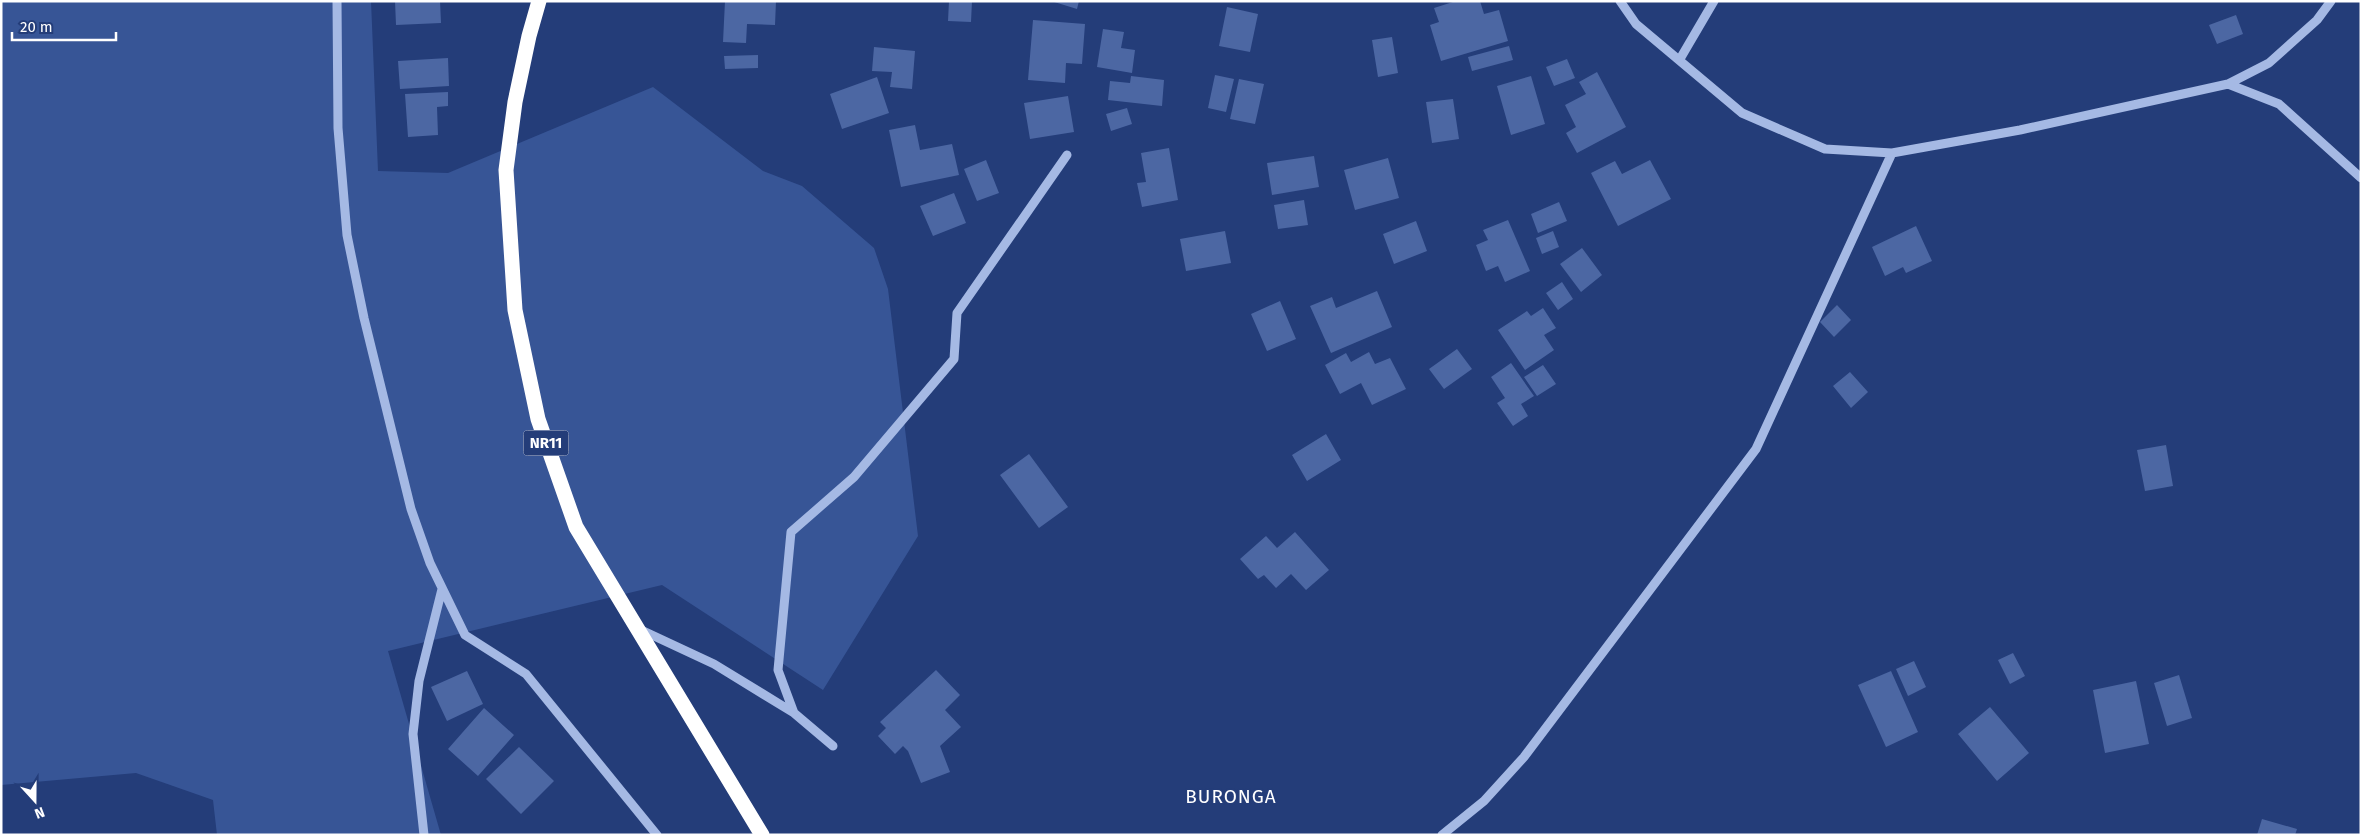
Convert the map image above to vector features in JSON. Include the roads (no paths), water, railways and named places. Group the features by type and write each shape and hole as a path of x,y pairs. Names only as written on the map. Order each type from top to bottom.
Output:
{"highway":[{"name":"NR11","path":"539,1 529,36 515,102 506,170 515,310 538,419 576,527 762,835"}],"street":[{"path":"337,1 338,128 347,235 364,318 411,509 442,589 465,635 526,674 657,835"},
{"path":"1620,1 1636,24 1742,113 1825,149 1892,153 2020,130 2228,84 2269,62 2316,20 2331,1"},
{"path":"1680,59 1714,1"},
{"path":"2228,84 2279,104 2361,178"},
{"path":"1442,835 1484,801 1524,757 1756,449 1892,153"},
{"path":"794,713 778,670 791,532 854,477 954,359 957,313 1066,155"},
{"path":"424,835 413,734 419,681 442,589"},
{"path":"639,629 714,664 794,713 833,746"}],"district":[{"name":"BURONGA","path":"1231,796"}]}
